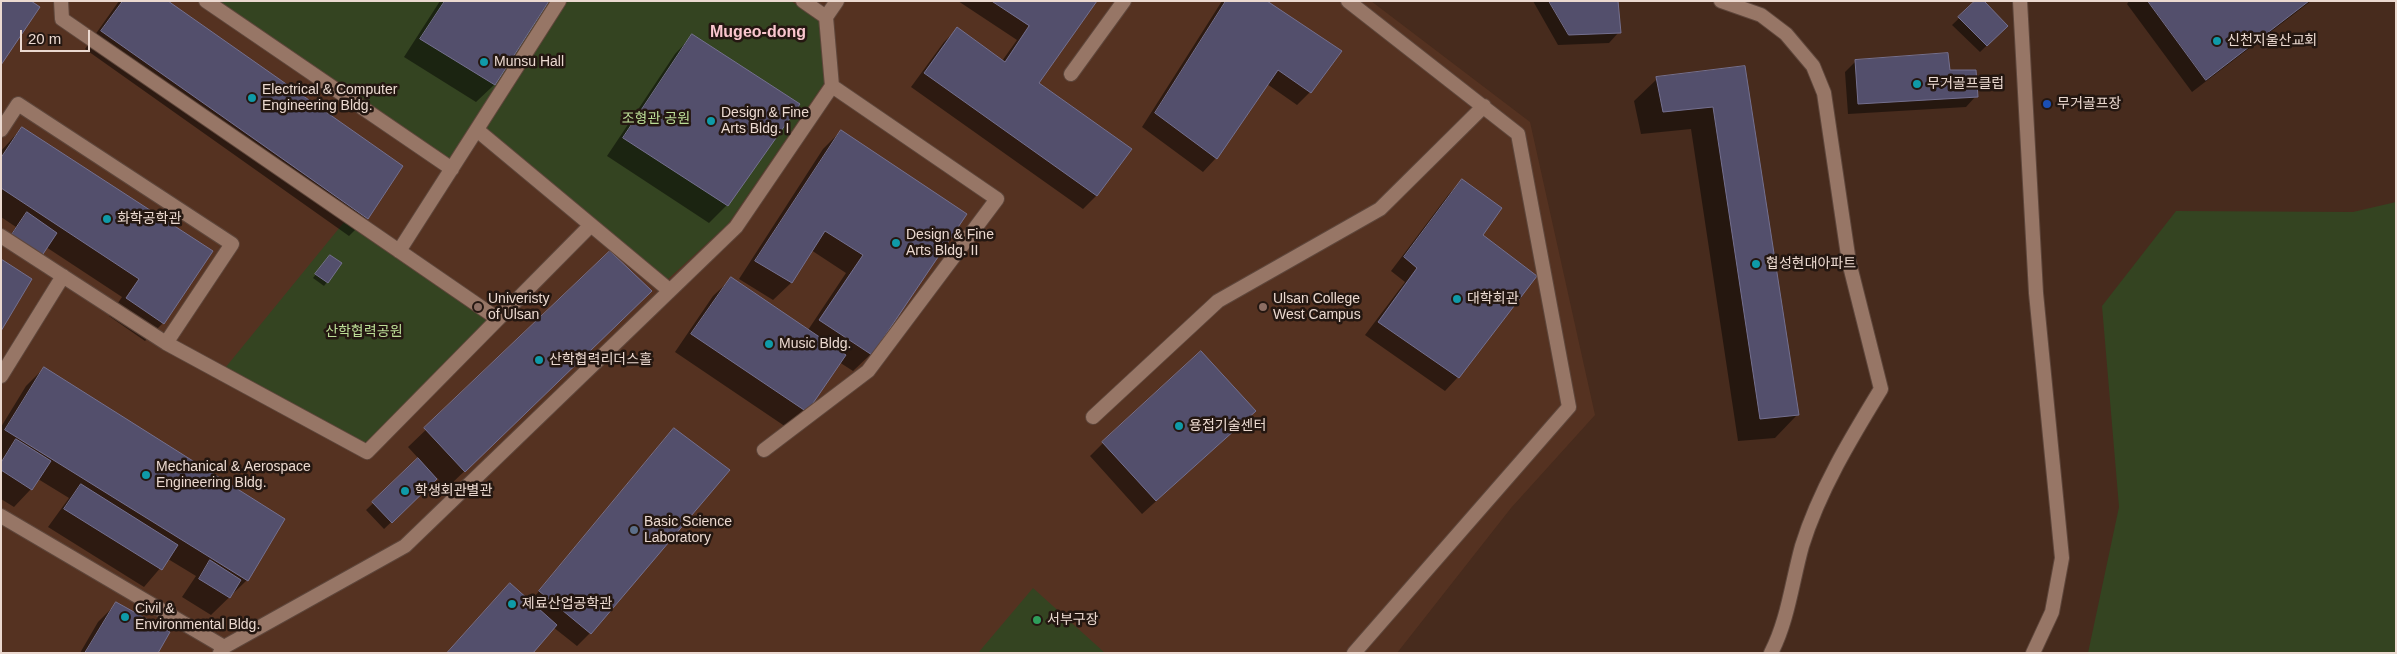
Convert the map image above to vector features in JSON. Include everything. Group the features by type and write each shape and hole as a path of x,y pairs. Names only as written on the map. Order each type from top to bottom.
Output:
{"street":[{"path":"61,1 62,19 498,319"},
{"path":"206,1 452,169"},
{"path":"399,251 559,1"},
{"path":"803,1 826,17"},
{"path":"1,516 222,650 405,546 669,290 736,228 832,86 826,17 837,1"},
{"path":"1071,74 1124,1"},
{"path":"1348,1 1518,134 1568,407 1354,653"},
{"path":"1721,1 1761,15 1786,34 1813,66 1817,75 1824,93 1849,262 1880,389 1839,459 1806,536 1778,638 1771,653"},
{"path":"2020,1 2036,293 2062,558 2052,612 2033,653"},
{"path":"764,450 868,371 997,199 832,86"},
{"path":"1,130 18,104 232,244 166,343"},
{"path":"1093,417 1218,301 1380,209 1484,106"},
{"path":"477,130 669,290"},
{"path":"1,236 166,343 367,452 591,225"},
{"path":"1,376 63,276"}],"shaded area":[{"path":"1,1 1371,1 1530,122 1595,415 1511,508 1397,653 1,653"}],"green space":[{"path":"206,1 559,1 452,169"},
{"name":"조형관 공원","path":"563,1 791,1 820,20 825,82 728,224 666,281 483,129"},
{"path":"2396,202 2396,653 2088,653 2119,507 2102,306 2176,211 2353,212"},
{"name":"산학협력공원","path":"349,216 498,319 367,452 221,373"},
{"name":"서부구장","path":"1033,588 1105,653 978,653"}],"building":[{"path":"1,1 31,1 40,7 1,65"},
{"name":"Electrical & Computer Engineering Bldg.","path":"123,1 168,1 403,166 368,219 101,31"},
{"name":"Munsu Hall","path":"445,1 549,1 495,85 420,39"},
{"path":"992,1 1097,1 1039,83 1132,149 1097,196 924,73 957,27 1005,62 1029,26"},
{"path":"1226,1 1267,1 1342,51 1311,93 1278,70 1217,159 1155,113"},
{"path":"1549,1 1618,1 1621,33 1569,35"},
{"path":"1975,1 1984,1 2008,26 1987,46 1958,17"},
{"name":"신천지울산교회","path":"2148,1 2309,1 2206,80"},
{"name":"Design & Fine Arts Bldg. I","path":"692,34 800,104 728,206 623,138"},
{"name":"무거골프클럽","path":"1948,53 1950,70 1976,70 1978,97 1858,104 1855,60"},
{"name":"협성현대아파트","path":"1745,66 1799,415 1760,419 1713,107 1663,112 1656,77"},
{"name":"화학공학관","path":"22,127 213,251 164,324 126,298 139,279 1,188 1,158"},
{"name":"Design & Fine Arts Bldg. II","path":"841,130 967,214 872,355 819,320 863,255 825,231 792,283 755,261"},
{"name":"대학회관","path":"1462,179 1502,208 1483,235 1537,276 1459,378 1378,322 1417,268 1404,257"},
{"path":"27,212 57,233 41,257 11,236"},
{"name":"산학협력리더스홀","path":"610,251 652,291 465,472 424,428"},
{"path":"330,255 342,263 328,283 315,274"},
{"path":"1,259 32,279 1,331"},
{"name":"Music Bldg.","path":"731,277 846,355 807,412 691,334"},
{"name":"용접기술센터","path":"1201,351 1256,411 1156,501 1102,442"},
{"name":"Mechanical & Aerospace Engineering Bldg.","path":"44,367 285,519 248,581 5,430"},
{"name":"Basic Science Laboratory","path":"674,428 730,470 591,634 539,591"},
{"path":"16,439 51,461 32,490 1,470 1,463"},
{"name":"학생회관별관","path":"418,458 437,479 392,523 372,502"},
{"path":"81,484 178,545 162,570 64,509"},
{"path":"210,560 241,580 230,598 199,579"},
{"name":"제료산업공학관","path":"510,583 557,625 533,653 447,653"},
{"name":"Civil & Environmental Bldg.","path":"116,602 170,632 158,653 85,653"}],"place":[{"name":"신천지울산교회","path":"2217,41"},
{"name":"Munsu Hall","path":"484,62"},
{"name":"무거골프클럽","path":"1917,84"},
{"name":"Electrical & Computer Engineering Bldg.","path":"252,98"},
{"name":"무거골프장","path":"2047,104"},
{"name":"Design & Fine Arts Bldg. I","path":"711,121"},
{"name":"화학공학관","path":"107,219"},
{"name":"Design & Fine Arts Bldg. II","path":"896,243"},
{"name":"협성현대아파트","path":"1756,264"},
{"name":"대학회관","path":"1457,299"},
{"name":"Univeristy of Ulsan","path":"478,307"},
{"name":"Ulsan College West Campus","path":"1263,307"},
{"name":"Music Bldg.","path":"769,344"},
{"name":"산학협력리더스홀","path":"539,360"},
{"name":"용접기술센터","path":"1179,426"},
{"name":"Mechanical & Aerospace Engineering Bldg.","path":"146,475"},
{"name":"학생회관별관","path":"405,491"},
{"name":"Basic Science Laboratory","path":"634,530"},
{"name":"제료산업공학관","path":"512,604"},
{"name":"Civil & Environmental Bldg.","path":"125,617"},
{"name":"서부구장","path":"1037,620"}],"district":[{"name":"Mugeo-dong","path":"758,33"}]}
